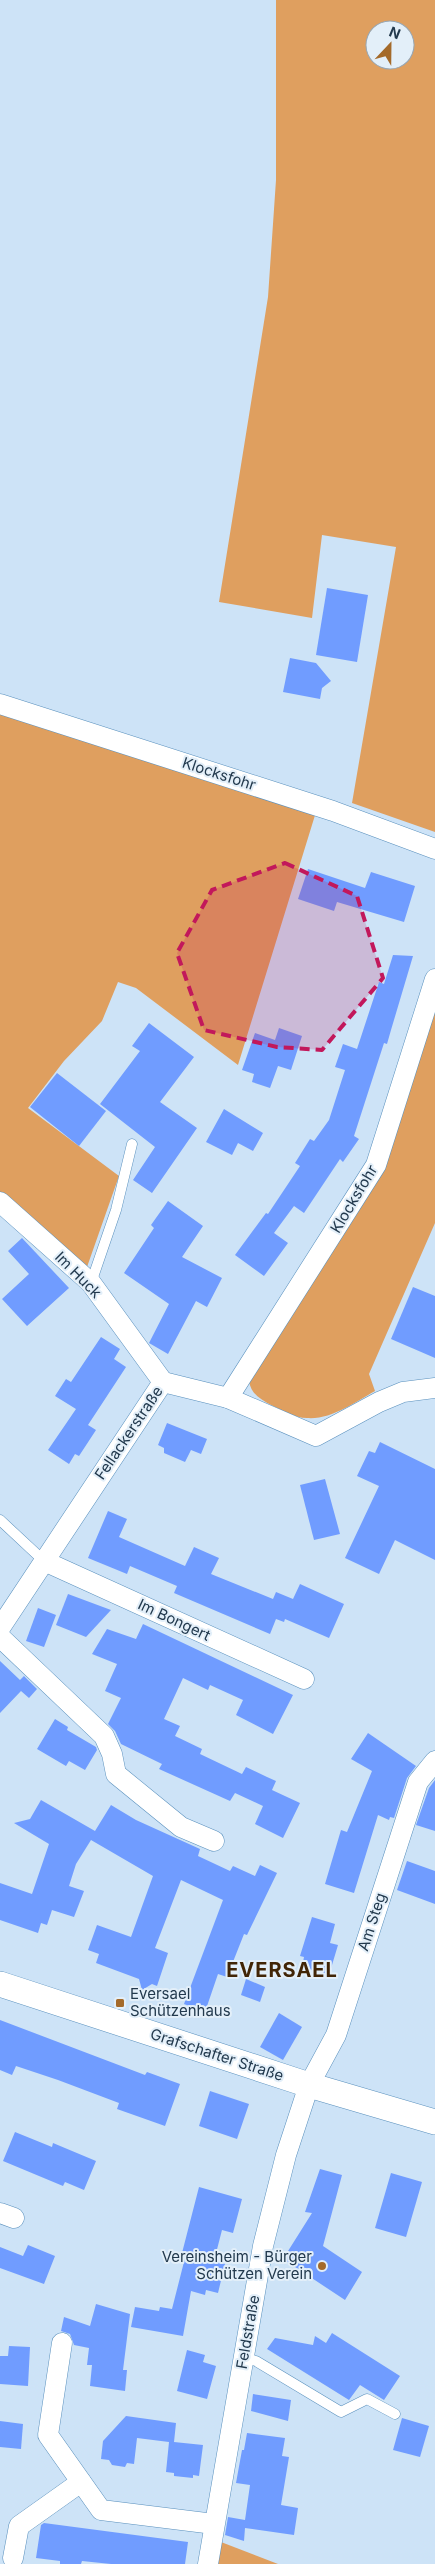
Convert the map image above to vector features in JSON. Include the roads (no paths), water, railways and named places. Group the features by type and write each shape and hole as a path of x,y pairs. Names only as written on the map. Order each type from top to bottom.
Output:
{"street":[{"name":"Klocksfohr","path":"0,704 333,811 435,849"},
{"name":"Klocksfohr","path":"228,1398 376,1165 435,978"},
{"name":"Im Huck","path":"0,1202 90,1283 163,1382"},
{"name":"Fellackerstraße","path":"0,1628 163,1382 228,1398 316,1436 379,1402 403,1392 435,1388"},
{"name":"Im Bongert","path":"44,1561 304,1679"},
{"path":"0,1637 104,1736 112,1754 116,1774 181,1827 214,1841"},
{"name":"Am Steg","path":"309,2085 336,2035 418,1782 435,1761"},
{"name":"Grafschafter Straße","path":"0,1984 309,2085 435,2122"},
{"name":"Feldstraße","path":"208,2564 263,2246 286,2155 309,2085"},
{"path":"62,2343 48,2435 101,2510 214,2524"},
{"path":"13,2558 19,2526 81,2482"}],"lane":[{"path":"90,1283 116,1210 132,1144"},
{"path":"0,1520 44,1561"},
{"path":"243,2358 256,2361 341,2412 367,2399 395,2414"}],"place":[{"name":"Eversael Schützenhaus","path":"120,2003"},
{"name":"Vereinsheim - Bürger Schützen Verein","path":"322,2266"}],"district":[{"name":"EVERSAEL","path":"282,1970"}]}
